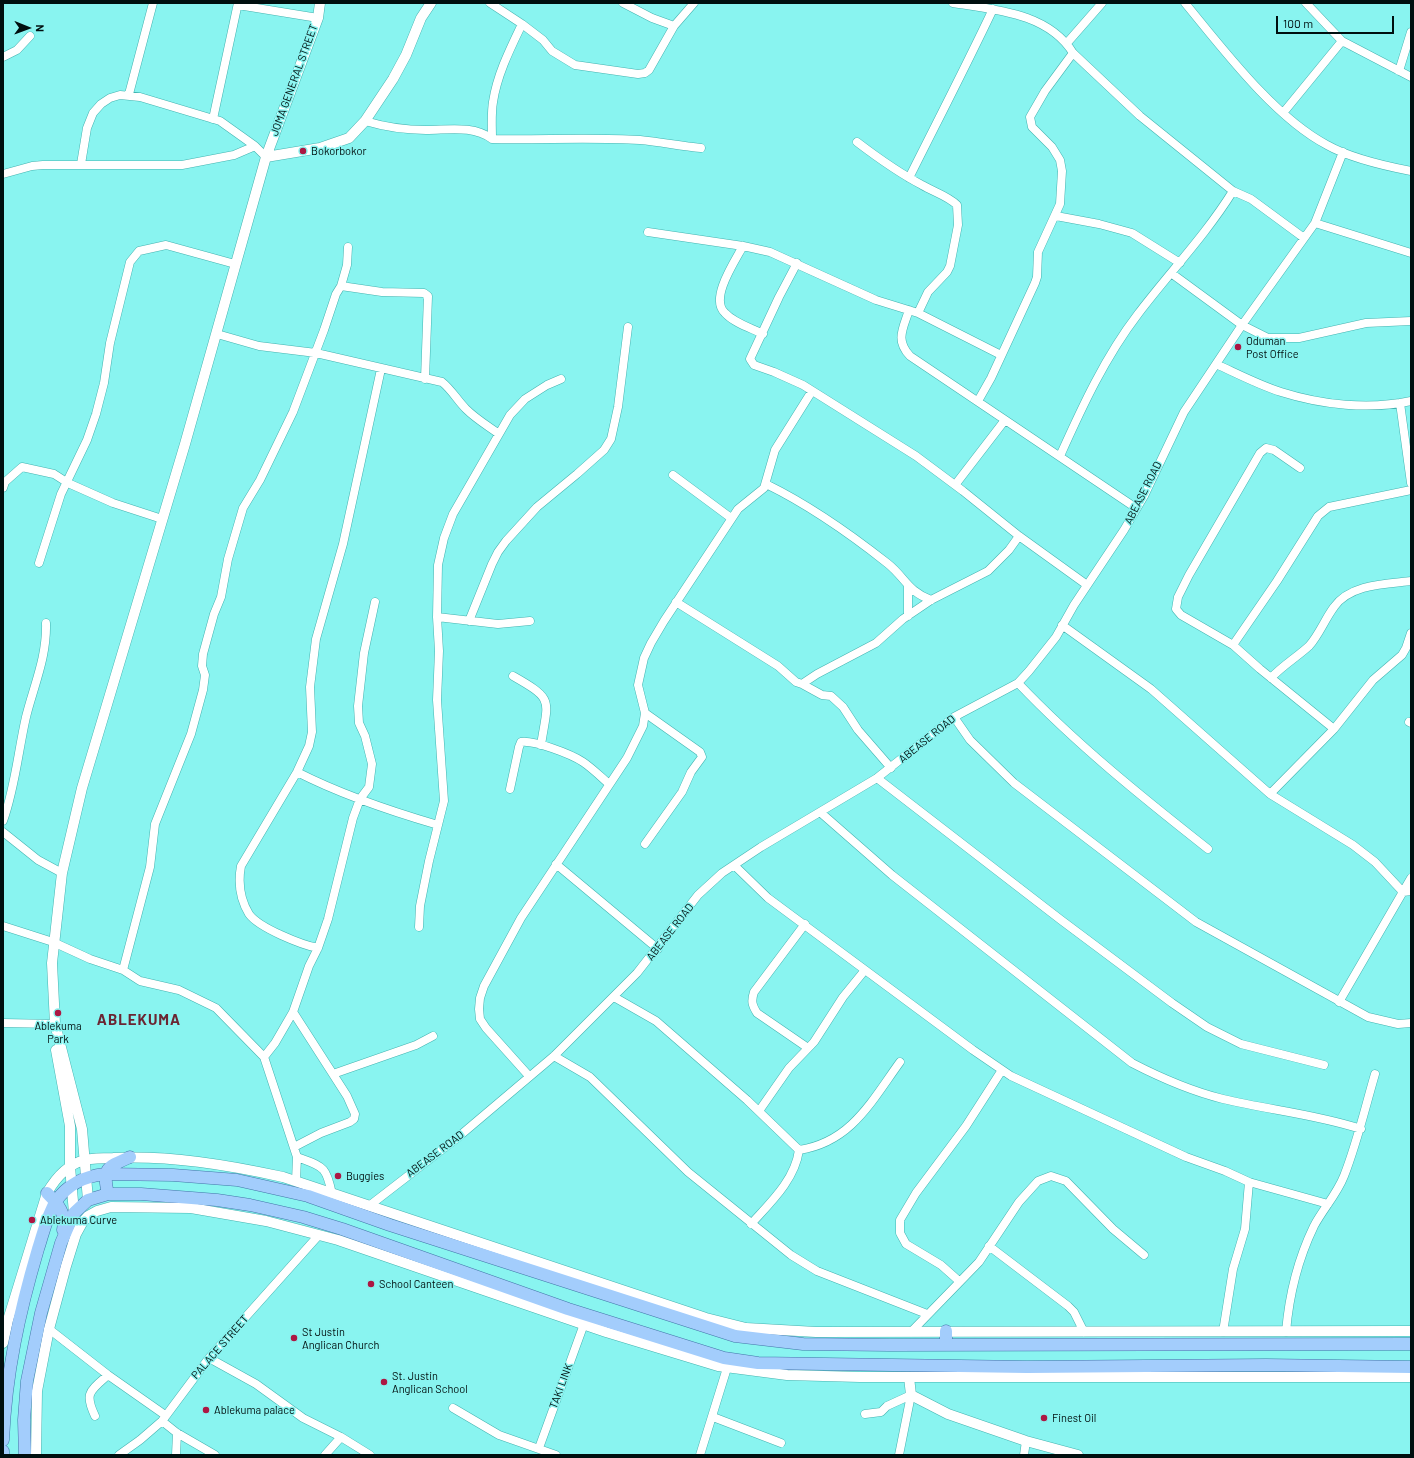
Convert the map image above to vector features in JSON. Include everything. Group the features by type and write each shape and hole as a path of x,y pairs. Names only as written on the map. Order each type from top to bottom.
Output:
{"main road":[{"path":"108,1194 105,1174 111,1166 130,1157"},
{"path":"3,1440 8,1376 15,1336 28,1282 49,1216 52,1197 71,1185 87,1178 105,1174 173,1175 237,1180 267,1180 390,1225 735,1336 803,1344 1411,1344"},
{"path":"25,1455 24,1420 27,1381 35,1366 41,1312 61,1243 74,1213 88,1200 108,1194 141,1194 303,1217 342,1229 662,1344 724,1358 758,1363 1027,1367 1266,1365 1411,1367"},
{"path":"52,1197 63,1212 64,1218 61,1243"},
{"path":"946,1332 946,1345"},
{"path":"1266,1344 1269,1354 1266,1365"},
{"path":"1027,1345 1024,1357 1027,1367"}],"street":[{"path":"129,94 153,3"},
{"name":"JOMA GENERAL STREET","path":"56,1028 52,980 53,942 62,873 82,788 217,334 235,264 266,157 318,18 320,3"},
{"path":"81,164 87,128 93,113 101,104 110,98 129,94 213,118 226,124 255,146 266,157 336,144 349,138 365,121 393,79 406,55 421,18 431,3"},
{"path":"490,3 543,40 552,51 575,65 638,74 649,70 674,26 694,3"},
{"path":"623,3 652,18 674,26"},
{"path":"953,3 993,9 1037,22 1055,33 1067,43 1073,53 1140,116 1233,191 1251,199 1304,238"},
{"path":"1067,43 1102,3"},
{"path":"1185,3 1283,113 1312,136 1343,152 1384,165 1411,171"},
{"path":"1306,3 1342,41 1411,77"},
{"path":"213,118 238,4 318,18"},
{"path":"909,178 934,132 947,99 969,62 993,9"},
{"path":"492,139 493,102 496,90 507,57 522,24"},
{"path":"1399,71 1411,32"},
{"path":"3,56 17,50 30,36"},
{"path":"1283,113 1342,41"},
{"path":"978,401 1035,284 1037,277 1038,252 1056,216 1060,200 1060,160 1052,147 1032,127 1030,117 1049,85 1073,53"},
{"path":"365,121 394,128 427,130 448,128 465,129 484,134 492,139 639,140 665,143 675,146 701,148"},
{"path":"857,142 884,163 909,178 952,200 957,205 958,214 956,235 950,266 947,272 928,292 918,314"},
{"path":"3,174 32,166 81,164 182,165 234,155 255,146"},
{"name":"ABEASE ROAD","path":"369,1206 457,1138 554,1056 614,997 658,949 698,895 722,873 735,866 761,847 877,778 954,717 1018,683 1042,657 1136,508 1174,429 1242,325 1315,223 1343,152"},
{"path":"1060,456 1104,365 1137,315 1220,213 1233,191"},
{"path":"1056,216 1132,232 1159,248 1180,263"},
{"path":"1315,223 1411,253"},
{"path":"648,232 743,246 770,252 876,300 918,314 1001,355"},
{"path":"39,563 61,494 68,483 87,440 96,414 104,383 110,344 130,262 139,251 166,245 235,264"},
{"path":"743,246 721,291 719,300 720,308 725,314 763,334"},
{"path":"123,970 150,867 155,824 191,734 203,690 205,675 202,666 204,654 214,614 221,597 228,559 243,508 260,480 282,435 316,353 336,294 341,286 347,265 348,247"},
{"path":"797,263 779,297 750,359 754,365 774,372 812,391 916,456 1019,536 1087,585"},
{"path":"1171,273 1242,325 1261,336 1285,340 1320,335 1366,323 1411,321"},
{"path":"341,286 382,292 424,293 428,296 426,379"},
{"path":"909,310 900,342 910,356 942,380 978,401 1136,508"},
{"path":"469,621 492,564 506,541 537,506 604,450 611,439 618,407 628,326"},
{"path":"217,334 258,346 316,353 442,382 449,387 461,403 474,416 499,434"},
{"path":"1216,364 1274,389 1328,402 1369,406 1411,401"},
{"path":"318,948 302,945 260,923 250,915 239,887 242,866 306,756 312,732 310,687 316,639 343,544 381,369"},
{"path":"419,928 420,906 444,794 437,700 439,651 437,617 438,565 444,538 454,514 510,415 520,403 561,379"},
{"path":"529,1076 486,1028 480,1019 480,998 521,918 610,784 643,726 645,713 638,685 642,662 664,621 731,518 738,509 757,494 766,484 779,440 812,391"},
{"path":"1400,403 1411,483"},
{"path":"955,485 1004,420"},
{"path":"1300,468 1274,450 1266,448 1260,453 1189,575 1178,597 1176,609 1180,615 1233,645 1270,678 1334,729"},
{"path":"3,488 9,478 22,467 54,474 68,483 113,502 162,519"},
{"path":"673,475 731,518"},
{"path":"766,484 806,505 888,563 914,592 931,600"},
{"path":"1233,645 1318,516 1324,510 1330,507 1411,490"},
{"path":"802,684 817,674 876,643 908,616 931,600 988,571 1009,550 1019,536"},
{"path":"1270,678 1283,665 1309,646 1335,606 1347,594 1363,588 1411,580"},
{"path":"908,586 908,616"},
{"path":"264,1057 276,1043 293,1012 309,966 318,948 328,919 353,818 360,800 369,787 372,773 369,751 358,713 364,653 375,602"},
{"path":"676,602 778,666 796,682 822,695 830,696 843,707 858,730 891,768"},
{"path":"437,617 498,624 530,621"},
{"path":"3,821 12,791 27,716 46,648 46,623"},
{"path":"1062,625 1151,689 1270,794 1353,845 1375,862 1407,892"},
{"path":"1270,794 1334,729 1373,680 1402,655 1411,634"},
{"path":"513,676 539,691 544,697 547,708 541,745"},
{"path":"1018,683 1053,720 1121,781 1208,849"},
{"path":"645,713 700,752 702,757 691,772 682,792 645,844"},
{"path":"954,717 970,740 1014,783 1196,922 1368,1017 1398,1024 1411,1023"},
{"path":"510,790 521,742 541,745 584,762 610,784"},
{"path":"297,772 330,788 360,800 377,804 391,811 438,825"},
{"path":"877,778 1060,920 1207,1027 1241,1044 1324,1065"},
{"path":"820,812 892,875 1132,1063 1175,1084 1206,1094 1331,1119 1360,1129"},
{"path":"3,832 38,860 62,873"},
{"path":"556,864 658,949"},
{"path":"735,866 768,898 1002,1070 1038,1089 1186,1157 1225,1171 1249,1182 1328,1204"},
{"path":"1339,1002 1407,892 1411,878"},
{"path":"805,924 754,992 752,1005 757,1014 808,1048"},
{"path":"3,926 53,942 90,959 123,970 140,981 165,985 188,993 216,1008 264,1057 297,1157 296,1181"},
{"path":"759,1111 782,1077 823,1030 843,997 865,970"},
{"path":"614,997 656,1021 759,1111 799,1150"},
{"path":"293,1012 333,1074 354,1108 356,1114 354,1119 294,1146"},
{"path":"3,1023 56,1028"},
{"path":"56,1028 82,1129 88,1200"},
{"path":"56,1028 55,1044 70,1126 70,1167 74,1213"},
{"path":"333,1074 416,1045 433,1036"},
{"path":"554,1056 590,1077 688,1172 791,1255 817,1271 927,1314"},
{"path":"799,1150 814,1148 825,1144 852,1126 900,1062"},
{"path":"959,1281 941,1265 906,1244 900,1233 900,1220 916,1193 966,1126 1002,1070"},
{"path":"1286,1332 1288,1313 1299,1265 1314,1226 1344,1177 1360,1129 1375,1074"},
{"path":"751,1224 782,1188 794,1168 799,1150"},
{"path":"3,1343 8,1320 52,1197 55,1180 70,1167 85,1160 130,1157 216,1166 267,1180 296,1181 706,1318 746,1328 816,1332 1411,1331"},
{"path":"297,1157 321,1166 326,1171 332,1194"},
{"path":"911,1332 978,1262 1019,1202 1038,1181 1051,1176 1066,1181 1109,1225 1144,1255"},
{"path":"1223,1332 1234,1269 1245,1229 1249,1182"},
{"path":"36,1455 37,1391 35,1366 49,1329 76,1234 88,1216 104,1208 134,1206 191,1208 225,1207 266,1221 318,1236 338,1240 584,1324 662,1344 727,1368 787,1375 909,1377 1411,1377"},
{"name":"PALACE STREET","path":"119,1455 140,1440 163,1418 209,1358 318,1236"},
{"path":"989,1246 1068,1306 1074,1312 1084,1332"},
{"name":"TAKI LINK","path":"539,1448 584,1324"},
{"path":"49,1329 163,1418 176,1432 215,1455"},
{"path":"209,1358 256,1384 303,1418 341,1437 370,1455"},
{"path":"700,1455 727,1368"},
{"path":"95,1416 89,1402 90,1395 93,1388 108,1375"},
{"path":"899,1455 912,1395 909,1377"},
{"path":"865,1414 881,1412 887,1406 912,1395"},
{"path":"912,1395 948,1414 1026,1441 1078,1455"},
{"path":"453,1408 499,1435 556,1455"},
{"path":"713,1416 781,1443"},
{"path":"176,1432 176,1455"},
{"path":"325,1455 341,1437"},
{"path":"1024,1455 1026,1441"}],"place":[{"name":"Bokorbokor","path":"303,151"},
{"name":"Oduman Post Office","path":"1238,347"},
{"name":"Ablekuma Park","path":"58,1013"},
{"name":"Buggies","path":"338,1176"},
{"name":"Ablekuma Curve","path":"32,1220"},
{"name":"School Canteen","path":"371,1284"},
{"name":"St Justin Anglican Church","path":"294,1338"},
{"name":"St. Justin Anglican School","path":"384,1382"},
{"name":"Ablekuma palace","path":"206,1410"},
{"name":"Finest Oil","path":"1044,1418"}],"district":[{"name":"ABLEKUMA","path":"139,1020"}]}
